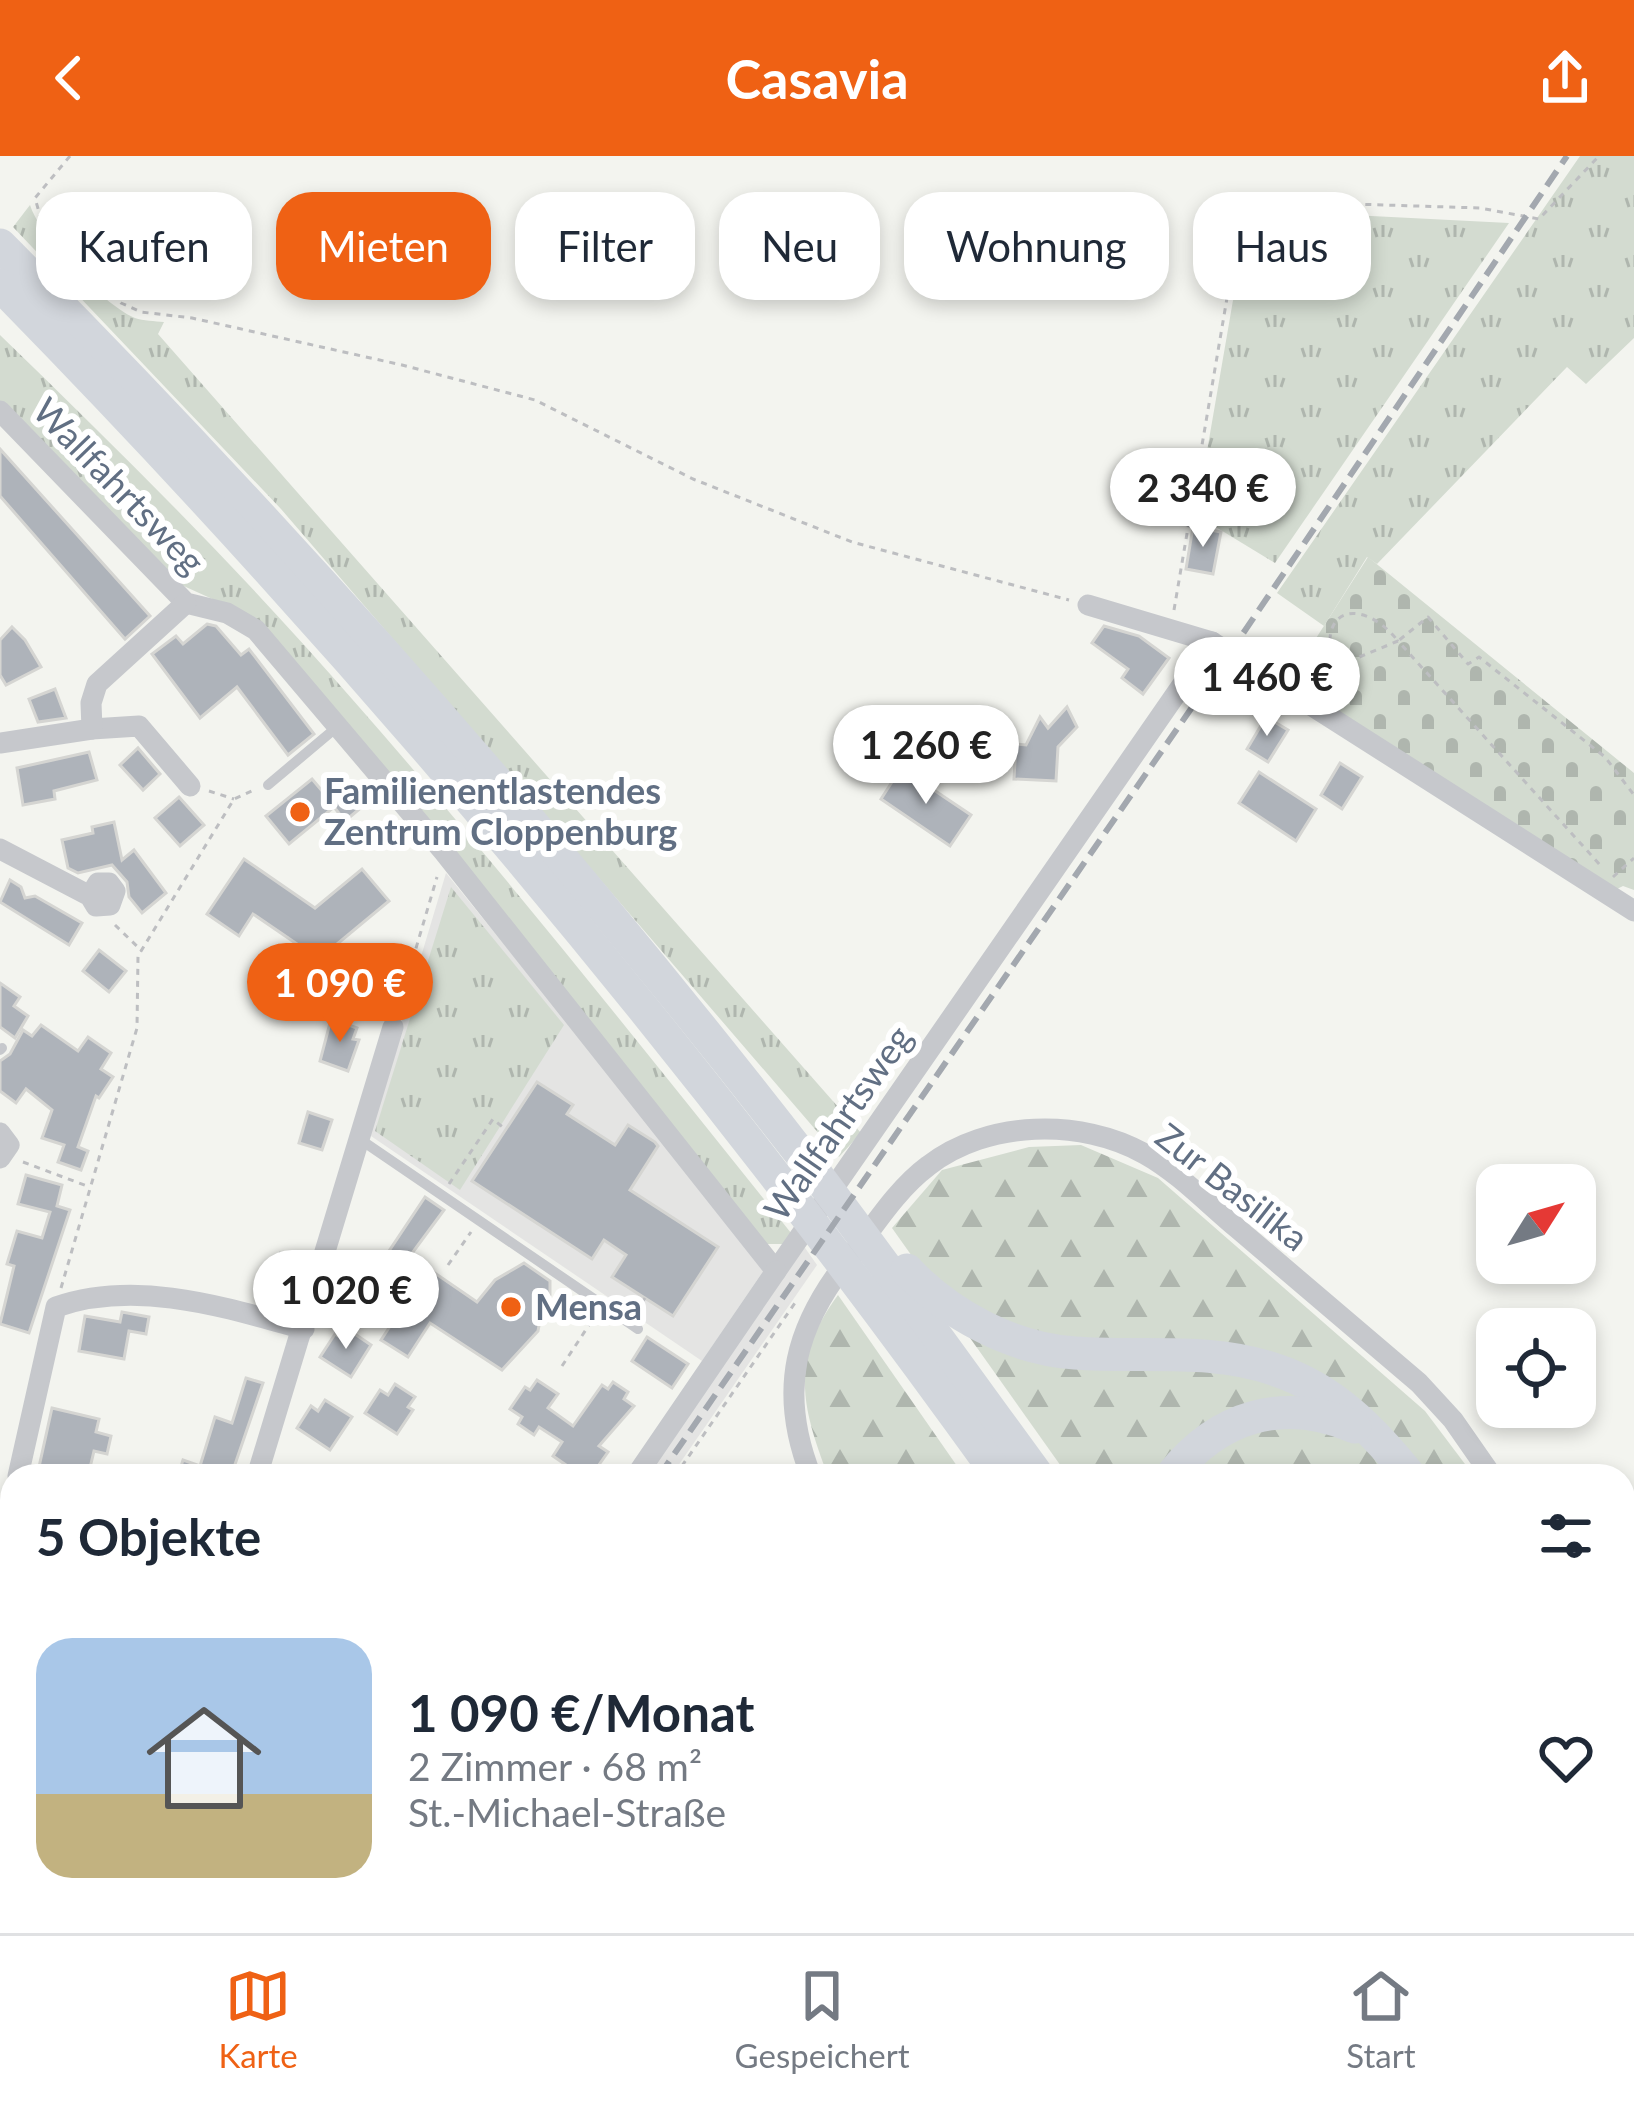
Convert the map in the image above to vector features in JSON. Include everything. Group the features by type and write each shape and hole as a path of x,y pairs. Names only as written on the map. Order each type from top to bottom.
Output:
{"highway":[{"path":"0,245 261,517 469,750 1029,1464"},
{"path":"0,285 240,536 445,766 632,991 804,1176"},
{"path":"889,1280 938,1300 982,1327 1028,1344 1071,1353 1240,1360 1308,1383 1339,1402 1399,1464"},
{"path":"889,1280 992,1464"},
{"path":"1183,1464 1208,1438 1243,1419 1271,1414 1319,1415 1373,1435"}],"street":[{"name":"Wallfahrtsweg","path":"0,411 186,603 227,613 256,630 444,852 776,1271 1212,642"},
{"path":"92,729 91,704 98,684 186,603"},
{"path":"1088,605 1212,642 1628,906"},
{"path":"0,743 139,726 190,786"},
{"path":"0,849 98,902"},
{"path":"261,1464 393,1027"},
{"name":"Zur Basilika","path":"808,1464 797,1421 794,1368 814,1307 831,1281 929,1165 1003,1132 1050,1129 1083,1131 1144,1153 1187,1186 1419,1383 1484,1464"},
{"path":"644,1464 776,1271"},
{"path":"20,1464 56,1307 88,1296 168,1297 304,1329"}],"lane":[{"path":"268,785 337,727"},
{"path":"361,1140 638,1329"}],"path":[{"path":"70,156 35,198 41,219 121,304 402,365 535,400 693,479 852,542 1088,605"},
{"path":"1171,627 1236,245 1263,215 1289,202 1359,202 1480,208 1539,219 1599,156"},
{"path":"1334,667 1329,641 1333,626 1346,614 1360,612 1377,618 1612,878 1628,906"},
{"path":"1293,696 1306,678 1398,641 1428,617 1468,664 1478,657 1605,757 1634,795"},
{"path":"56,1307 137,1028 138,956 234,799 268,785"},
{"path":"190,786 234,799"},
{"path":"393,1027 444,852"},
{"path":"1612,878 1634,858"},
{"path":"98,902 142,951"},
{"path":"442,1196 493,1119 506,1130"},
{"path":"1,1148 89,1186"},
{"path":"448,1265 479,1221"},
{"path":"683,1464 804,1291"},
{"path":"562,1366 602,1305"}],"shaded area":[{"path":"446,873 766,1267 702,1361 368,1134"},
{"path":"803,1245 817,1265 679,1464 652,1464"}],"green space":[{"path":"1580,156 1634,156 1634,338 1586,384 1567,367 1377,564 1367,557 1324,626 1277,593"},
{"path":"30,205 36,219 36,251 13,227"},
{"path":"1371,216 1509,223 1275,563 1196,515 1233,300 1371,300"},
{"path":"82,300 107,300 135,318 164,322 158,334 861,1133 839,1157 281,509"},
{"path":"0,335 193,527 368,717 791,1233 784,1244 766,1244 250,616 177,583 0,403"},
{"path":"1368,557 1634,773 1634,890 1617,889 1288,682"},
{"path":"451,887 564,1025 460,1190 375,1131"},
{"path":"1081,1145 1158,1178 1425,1411 1465,1464 1059,1464 892,1228 942,1170 1029,1147"},
{"path":"838,1295 956,1464 824,1464 811,1427 805,1383 812,1341"}],"building":[{"path":"0,449 150,616 125,639 0,496"},
{"path":"1193,527 1221,532 1213,574 1186,569"},
{"path":"207,624 216,626 241,655 249,649 314,734 288,755 237,687 200,718 152,654 176,636 183,644"},
{"path":"1104,626 1139,636 1169,658 1143,694 1122,678 1128,669 1092,643"},
{"path":"12,627 41,667 6,685 0,675 0,640"},
{"path":"55,689 66,718 38,722 29,699"},
{"path":"1067,707 1077,727 1058,747 1056,781 1014,779 1016,744 1026,745 1040,717 1048,728"},
{"path":"1266,717 1288,730 1268,762 1247,749"},
{"path":"138,748 160,774 143,790 120,765"},
{"path":"89,752 97,780 54,791 55,799 23,805 17,768"},
{"path":"1340,763 1362,777 1342,809 1321,795"},
{"path":"901,768 971,815 950,846 881,799"},
{"path":"1259,772 1316,809 1296,841 1239,803"},
{"name":"Familienentlastendes Zentrum Cloppenburg","path":"312,779 328,798 345,784 363,806 345,821 334,807 289,844 266,816"},
{"path":"179,797 204,825 180,846 155,818"},
{"path":"114,822 122,860 134,850 166,893 142,913 129,897 127,882 112,865 78,873 68,868 62,840"},
{"path":"244,859 315,908 362,869 389,901 319,959 253,914 239,936 207,914"},
{"path":"10,880 21,887 25,898 35,896 82,923 69,945 0,902"},
{"path":"99,950 126,971 109,992 83,971"},
{"path":"0,983 20,997 14,1006 28,1016 15,1038 0,1027"},
{"path":"331,1019 357,1028 353,1039 359,1040 348,1071 320,1061"},
{"path":"41,1025 78,1051 88,1037 111,1053 101,1069 113,1077 96,1096 78,1147 88,1151 81,1170 58,1162 64,1145 42,1138 52,1110 26,1089 16,1103 0,1091 0,1061 10,1054 23,1030 32,1036"},
{"path":"537,1082 573,1105 567,1114 615,1145 628,1125 655,1142 658,1146 630,1190 718,1247 673,1316 612,1277 626,1255 604,1240 592,1259 472,1181"},
{"path":"308,1112 332,1120 322,1150 299,1143"},
{"path":"26,1175 62,1185 57,1206 70,1210 29,1333 0,1324 14,1266 7,1264 17,1231 42,1238 50,1212 18,1204"},
{"path":"425,1197 444,1210 410,1256 477,1302 495,1280 524,1263 550,1281 538,1331 502,1370 430,1323 408,1357 381,1340 404,1305 369,1281"},
{"path":"122,1312 149,1317 146,1334 129,1331 124,1359 79,1351 85,1316 120,1322"},
{"path":"346,1328 371,1345 351,1377 320,1357 335,1334 340,1337"},
{"path":"647,1337 688,1364 672,1388 632,1361"},
{"path":"246,1378 263,1383 235,1464 201,1464 215,1417 232,1423"},
{"path":"537,1380 558,1394 548,1408 573,1426 602,1385 608,1389 613,1382 628,1392 624,1399 634,1406 599,1446 608,1452 600,1464 565,1464 553,1456 562,1442 539,1427 534,1435 518,1424 522,1417 510,1409 525,1387 530,1390"},
{"path":"395,1384 415,1397 408,1407 413,1410 397,1434 365,1413 380,1390 388,1395"},
{"path":"325,1400 352,1417 330,1450 297,1428 311,1406 318,1411"},
{"path":"52,1408 99,1419 96,1432 111,1436 107,1454 94,1451 91,1464 40,1464"}],"railway":[{"path":"667,1464 1229,654 1567,156"}],"place":[{"name":"Familienentlastendes Zentrum Cloppenburg","path":"300,812"},
{"name":"Mensa","path":"511,1307"}]}
